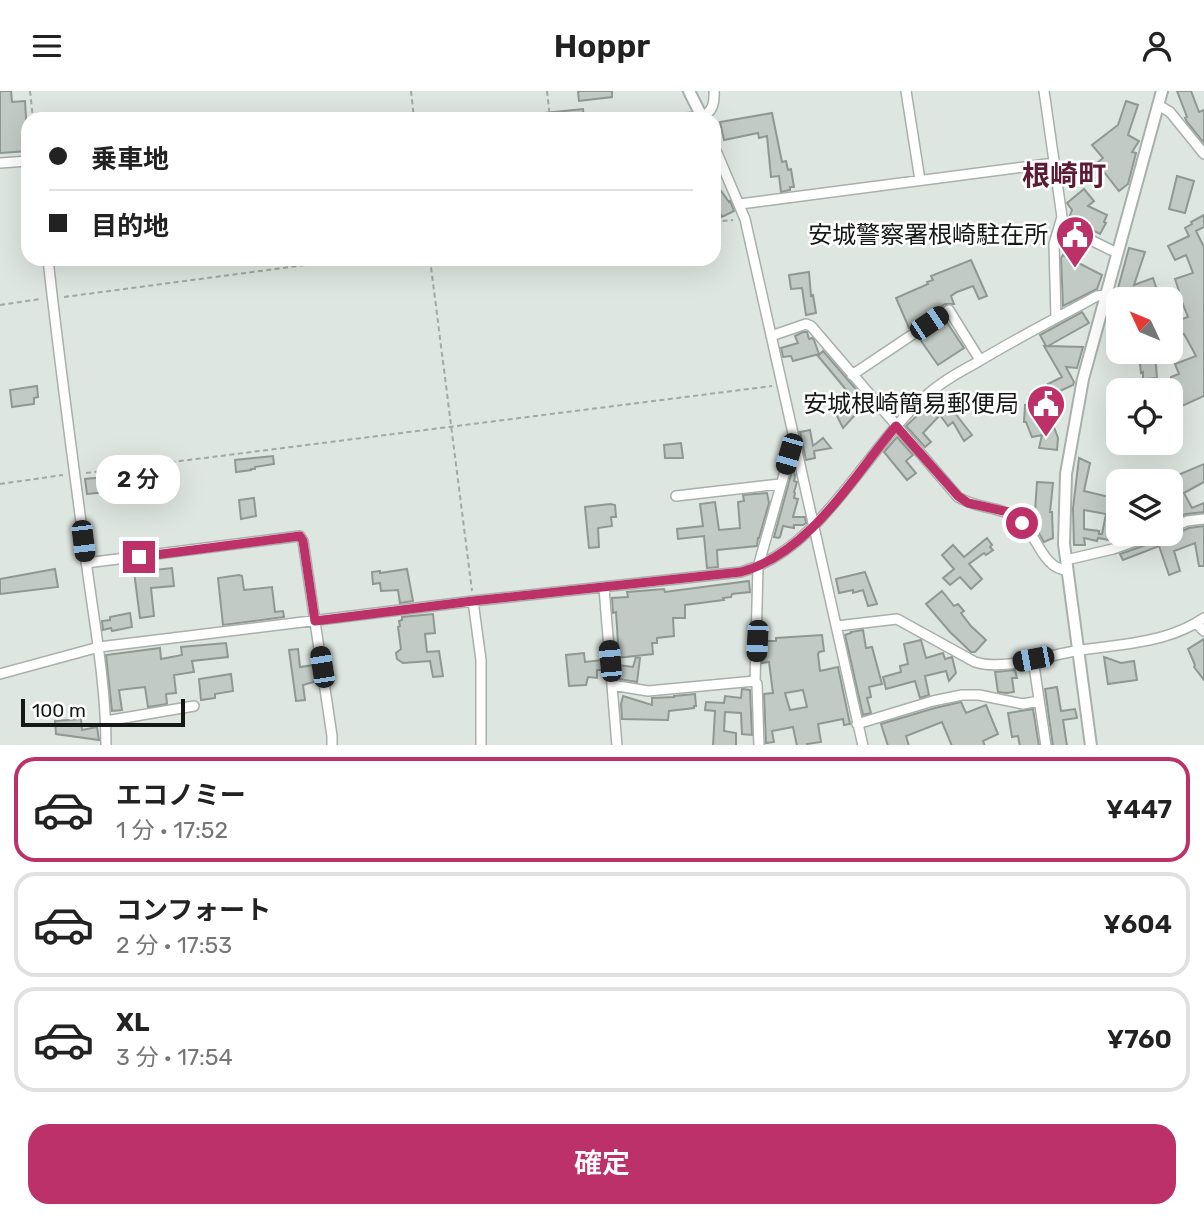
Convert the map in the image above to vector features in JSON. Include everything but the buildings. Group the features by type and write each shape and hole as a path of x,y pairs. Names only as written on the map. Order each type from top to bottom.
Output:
{"street":[{"path":"689,91 699,112"},
{"path":"710,112 713,108 714,91"},
{"path":"906,91 920,180"},
{"path":"1044,91 1062,218 1054,244 1056,318"},
{"path":"1108,287 1160,92"},
{"path":"1158,105 1170,112 1204,154"},
{"path":"0,163 21,162"},
{"path":"721,162 745,219 863,745"},
{"path":"740,204 1054,163"},
{"path":"1060,225 1117,253"},
{"path":"49,266 99,647 106,745"},
{"path":"0,674 99,647 473,601 741,572 758,567 813,528 896,426 927,394 1056,318 1097,296 1106,295 1078,400 1067,464 1064,507 1066,565 1091,745"},
{"path":"852,375 949,310 981,360"},
{"path":"771,336 806,324 811,326 958,496 968,503 1008,512 1033,534 1049,562 1055,567 1118,546"},
{"path":"759,745 755,681 758,567 794,437"},
{"path":"676,496 780,484"},
{"path":"1183,523 1204,519"},
{"path":"86,563 300,536 303,541 332,745"},
{"path":"604,588 617,745"},
{"path":"473,601 481,660 481,745"},
{"path":"837,626 897,619 984,666 1138,643 1176,633 1200,620 1204,631"},
{"path":"1033,659 1046,745"},
{"path":"612,685 648,691 755,681"},
{"path":"857,724 962,695 979,695 1023,704 1040,701"},
{"path":"106,721 194,706"}],"path":[{"path":"30,91 32,112"},
{"path":"411,91 413,112"},
{"path":"547,91 549,112"},
{"path":"721,221 745,219"},
{"path":"0,305 297,266"},
{"path":"431,266 473,601"},
{"path":"0,484 783,384"}],"place":[{"name":"安城警察署根崎駐在所","path":"1075,269"},
{"name":"安城根崎簡易郵便局","path":"1046,438"}],"district":[{"name":"根崎町","path":"1064,175"}],"route":[{"path":"139,557 300,536 315,621 741,572 758,567 813,528 896,426 958,496 968,503 1008,512 1022,523"}]}
